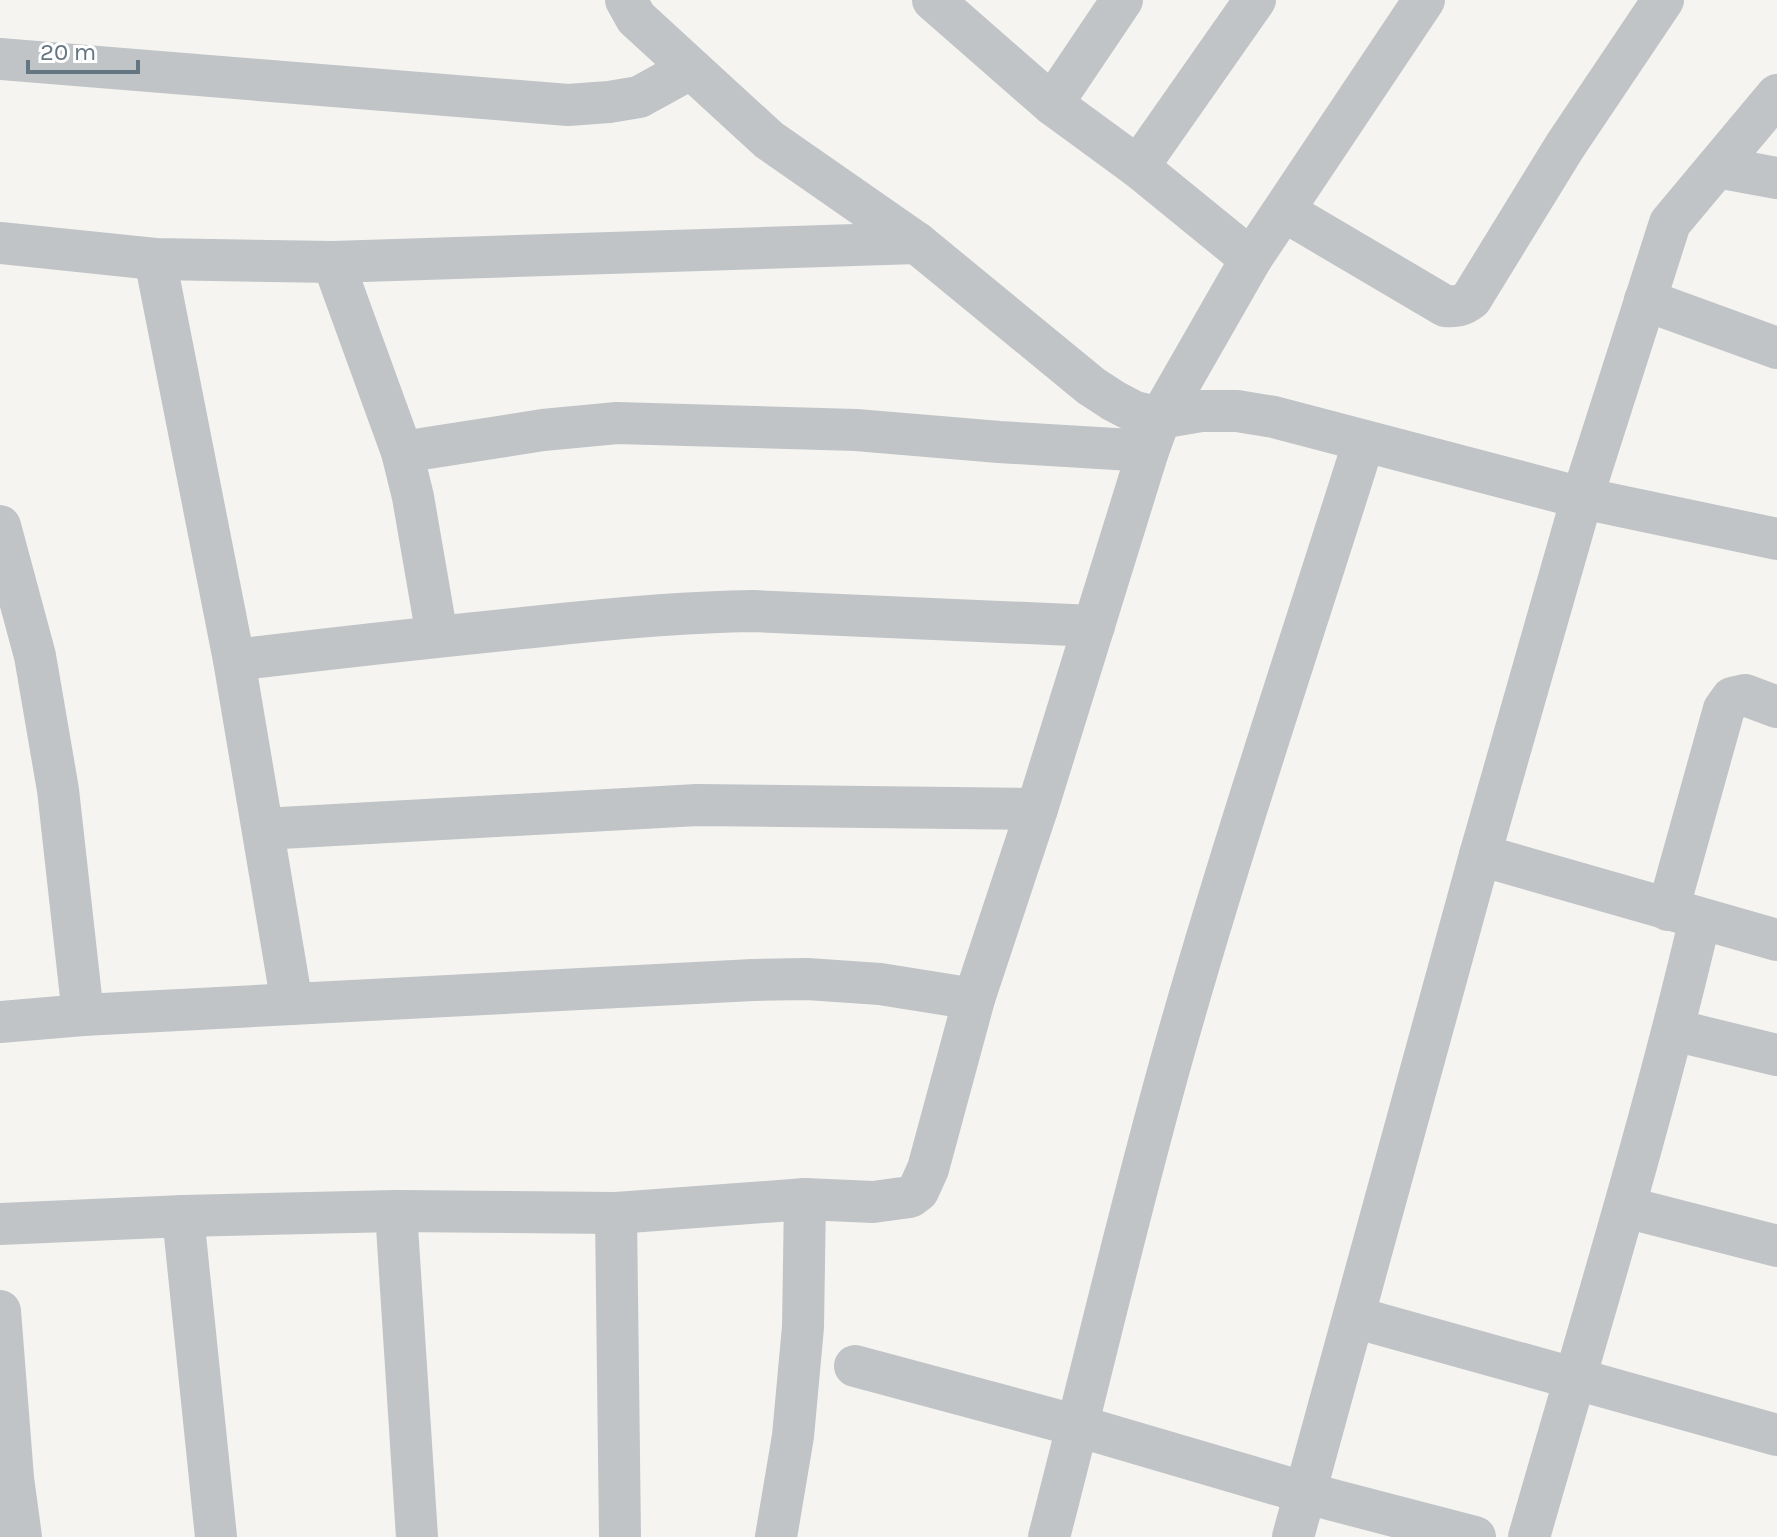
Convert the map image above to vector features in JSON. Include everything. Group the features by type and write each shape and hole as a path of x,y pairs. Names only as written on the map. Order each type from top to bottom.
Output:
{"street":[{"path":"933,0 1052,104 1138,167 1251,259"},
{"path":"1052,104 1122,0"},
{"path":"1138,167 1255,0"},
{"path":"0,1224 396,1211 616,1213 805,1199 873,1202 910,1197 918,1191 928,1169 974,999 1154,434 1251,259 1424,0"},
{"path":"1284,211 1445,306 1463,305 1471,299 1565,146 1663,0"},
{"path":"636,6 690,69 769,140 917,243 1091,386 1135,412 1154,434"},
{"path":"0,59 568,105 639,97 690,69"},
{"path":"1293,1537 1480,855 1582,498 1670,223 1777,95"},
{"path":"1717,167 1777,178"},
{"path":"0,243 155,259 333,262 917,243"},
{"path":"155,259 234,660 292,1004"},
{"path":"333,262 402,452 437,636"},
{"path":"1645,300 1777,348"},
{"path":"402,452 543,430 617,423 1154,434 1201,411 1237,411 1274,417 1582,498 1777,539"},
{"path":"1049,1537 1177,1038 1364,441"},
{"path":"1,538 35,656 58,790 83,1015"},
{"path":"234,660 437,636 708,611 1094,626"},
{"path":"1529,1537 1674,1030 1684,914 1724,709 1732,698 1745,695 1777,707"},
{"path":"263,829 697,805 1037,809"},
{"path":"1480,855 1777,940"},
{"path":"0,1022 753,980 807,979 880,984 974,999"},
{"path":"1674,1030 1777,1055"},
{"path":"776,1537 793,1436 803,1327 805,1199"},
{"path":"1625,1207 1777,1246"},
{"path":"396,1211 417,1537"},
{"path":"616,1213 620,1537"},
{"path":"183,1216 216,1537"},
{"path":"0,1311 13,1478 21,1537"},
{"path":"1354,1317 1777,1435"},
{"path":"855,1366 1078,1426 1306,1493 1475,1537"}]}
